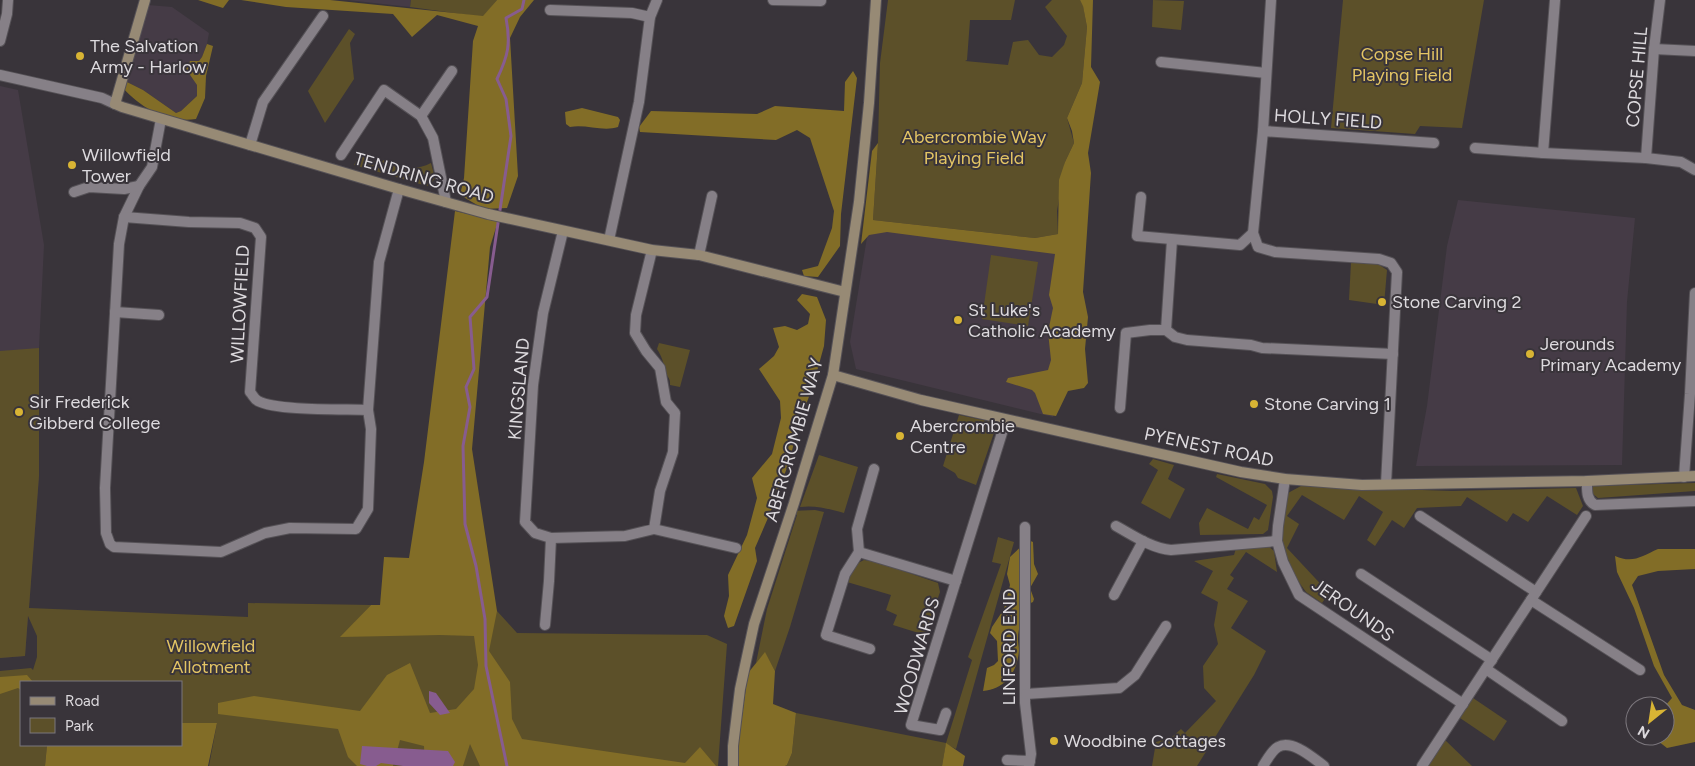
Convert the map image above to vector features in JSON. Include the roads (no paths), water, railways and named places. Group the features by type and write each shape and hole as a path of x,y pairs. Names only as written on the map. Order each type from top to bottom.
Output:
{"street":[{"path":"0,42 7,14 8,0"},
{"path":"115,104 145,0"},
{"path":"609,240 638,102 650,17 657,0"},
{"path":"773,0 821,1"},
{"name":"ABERCROMBIE WAY","path":"734,766 733,746 740,689 754,624 794,503 833,375 859,202 869,103 876,0"},
{"path":"1262,131 1271,0"},
{"path":"1543,154 1555,0"},
{"name":"COPSE HILL","path":"1646,158 1654,49 1660,0"},
{"path":"550,10 632,13 650,17"},
{"path":"250,145 263,102 323,16"},
{"path":"1654,49 1695,51"},
{"path":"1161,62 1266,73"},
{"path":"421,116 452,71"},
{"name":"TENDRING ROAD","path":"0,75 102,98 122,107 161,119 446,202 563,231 652,250 699,255 845,292"},
{"path":"341,155 384,90 421,116 433,138 446,202"},
{"path":"161,119 152,167 124,217 119,244 105,488 106,533 110,544 114,547 221,552 265,533 290,528 356,529 368,509 371,429 368,410 379,262 399,189"},
{"name":"HOLLY FIELD","path":"1253,233 1262,131 1434,143"},
{"path":"1475,148 1543,154 1646,158 1681,162 1695,170"},
{"path":"74,192 89,187 124,189 140,186"},
{"path":"699,255 712,196"},
{"path":"1141,196 1137,236 1240,245 1253,233 1258,247 1275,252 1369,258 1391,263 1398,272 1386,484"},
{"name":"WILLOWFIELD","path":"124,217 189,222 240,223 255,228 261,237 250,392 260,402 277,407 368,410"},
{"name":"KINGSLAND","path":"551,538 535,532 526,522 534,385 542,313 563,231"},
{"path":"1166,330 1172,240"},
{"path":"652,250 636,315 634,333 660,368 665,386 666,402 675,413 673,452 660,491 654,529"},
{"path":"1684,477 1693,394 1695,293"},
{"path":"115,312 159,315"},
{"path":"1120,408 1126,333 1166,330 1174,337 1186,340 1251,345 1262,348 1393,354"},
{"name":"PYENEST ROAD","path":"833,375 920,400 1006,420 1285,480 1386,484 1587,481 1695,476"},
{"name":"WOODWARDS","path":"946,713 940,730 911,724 1006,420"},
{"path":"870,649 826,635 844,574 858,552 857,529 874,469"},
{"name":"JEROUNDS","path":"1285,480 1277,541 1283,562 1299,595 1463,704"},
{"path":"1587,481 1588,497 1595,506 1695,501"},
{"path":"1420,516 1640,670"},
{"path":"1422,766 1586,516"},
{"path":"1116,526 1157,547 1172,550 1277,541"},
{"name":"LINFORD END","path":"1025,527 1025,714 1030,764"},
{"path":"545,625 551,538 625,536 654,529 736,548"},
{"path":"1114,595 1143,541"},
{"name":"WOODWARDS","path":"858,552 956,581"},
{"name":"JEROUNDS","path":"1361,574 1489,664 1562,720"},
{"path":"1026,694 1118,688 1135,675 1166,626"},
{"path":"1263,766 1276,748 1284,745 1294,747 1324,766"},
{"path":"1007,760 1030,764"}],"waterway":[{"path":"507,766 486,666 485,619 476,566 465,524 463,446 470,407 466,387 474,369 470,317 487,297 511,136 506,99 497,79 508,50 506,18 522,9 524,0"}],"place":[{"name":"The Salvation Army - Harlow","path":"80,56"},
{"name":"Willowfield Tower","path":"72,165"},
{"name":"Stone Carving 2","path":"1382,302"},
{"name":"St Luke's Catholic Academy","path":"958,320"},
{"name":"Jerounds Primary Academy","path":"1530,354"},
{"name":"Stone Carving 1","path":"1254,404"},
{"name":"Sir Frederick Gibberd College","path":"19,412"},
{"name":"Abercrombie Centre","path":"900,436"},
{"name":"Woodbine Cottages","path":"1054,741"}],"park label":[{"name":"Copse Hill Playing Field","path":"1402,64"},
{"name":"Abercrombie Way Playing Field","path":"974,147"},
{"name":"Willowfield Allotment","path":"211,656"}]}
